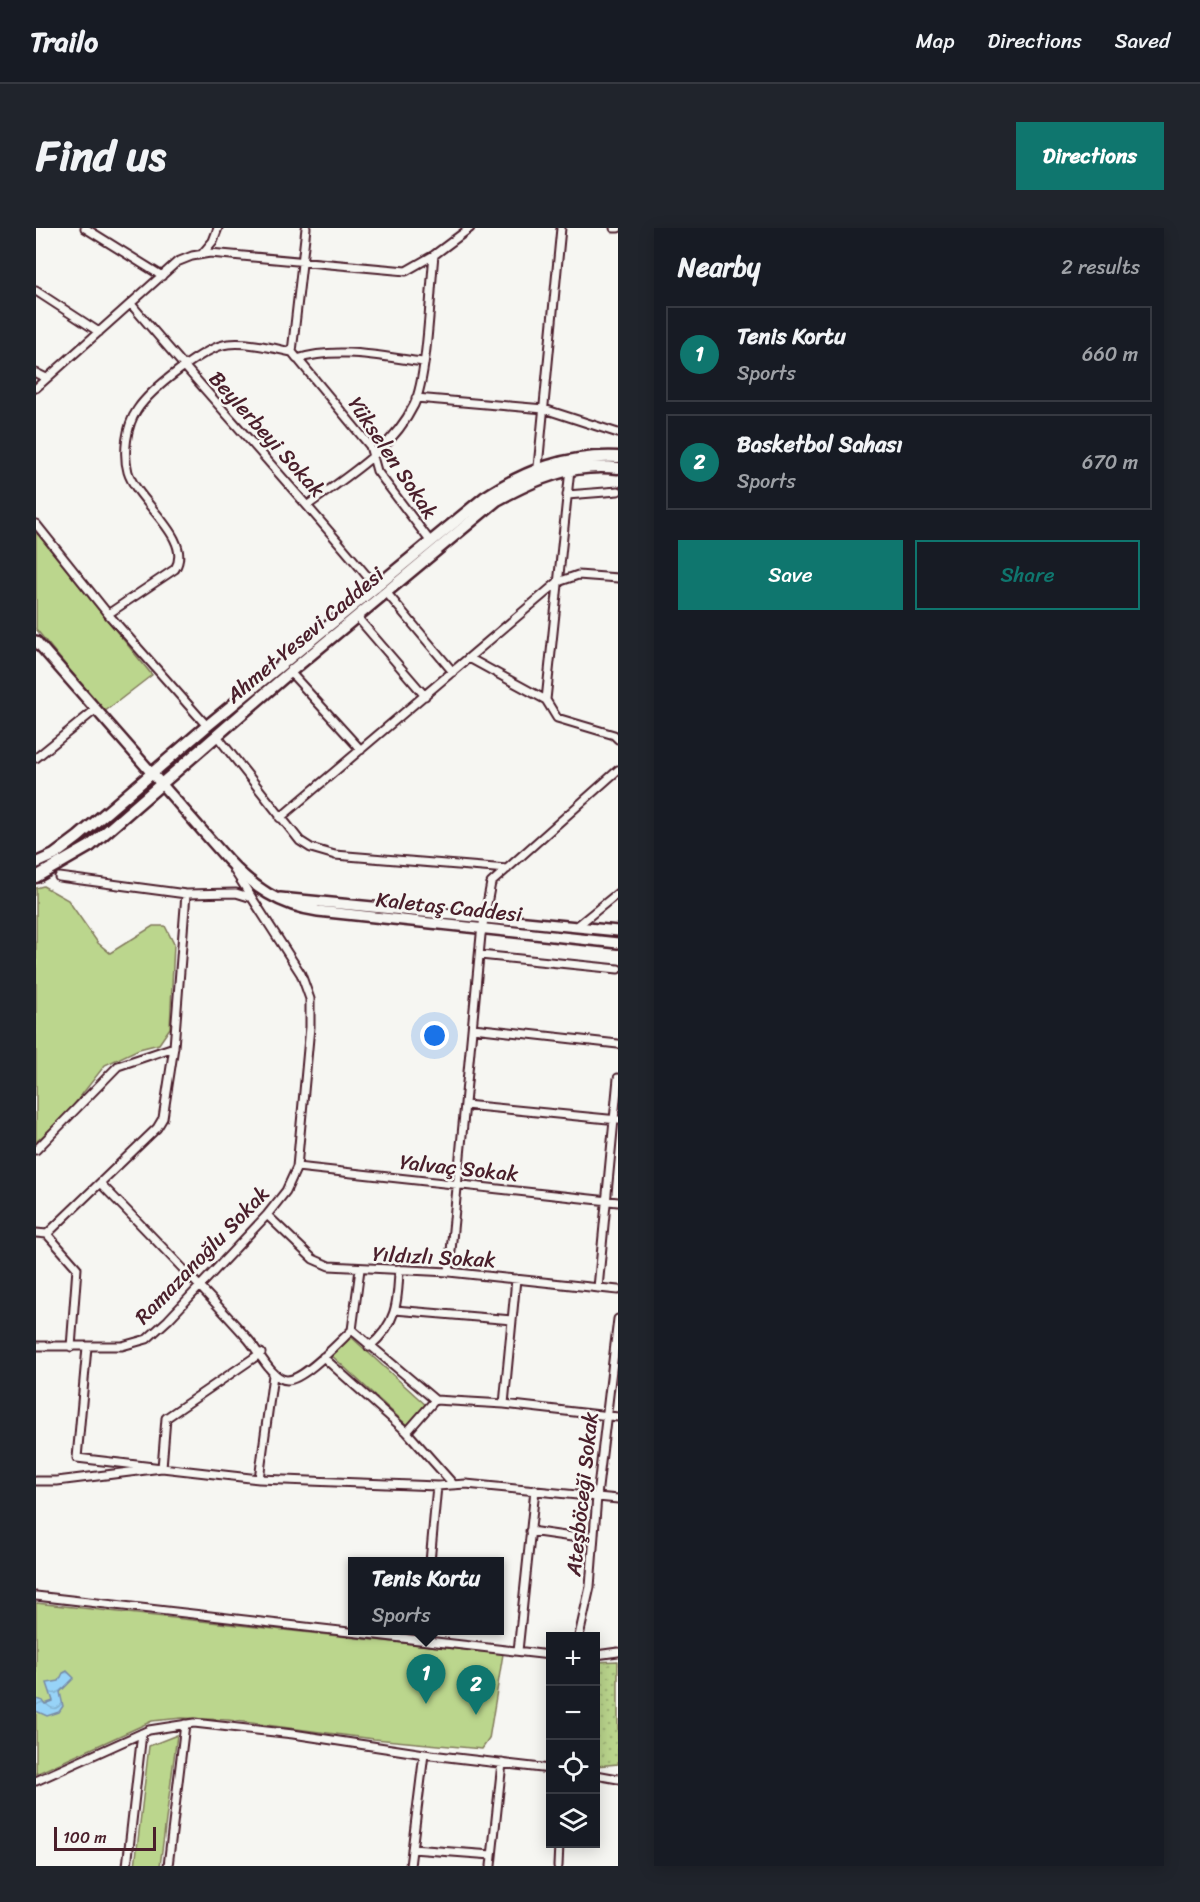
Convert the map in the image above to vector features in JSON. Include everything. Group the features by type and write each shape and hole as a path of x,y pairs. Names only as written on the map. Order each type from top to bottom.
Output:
{"main road":[{"name":"Ahmet Yesevi Caddesi","path":"36,877 90,846 290,672 357,617 430,541 492,493 538,467 565,460 618,457"},
{"name":"Ahmet Yesevi Caddesi","path":"36,863 54,855 78,837 207,726 497,500 536,479 570,469 599,466 618,468"}],"street":[{"path":"85,228 162,276"},
{"path":"202,254 213,241 218,228"},
{"path":"295,356 306,228"},
{"path":"36,388 177,262 202,254 406,271 434,255 470,228"},
{"path":"538,467 561,228"},
{"path":"308,505 373,457 401,427 416,398 423,362 434,255"},
{"path":"36,291 99,332"},
{"name":"Beylerbeyi Sokak","path":"131,304 453,672"},
{"path":"108,614 175,569 180,558 177,542 133,484 128,471 126,454 127,437 137,410 185,367 212,349 227,344 241,344 295,356 337,353 423,362"},
{"name":"Yükselen Sokak","path":"295,356 370,446 377,471 430,541"},
{"path":"36,373 46,378"},
{"path":"416,398 544,409 618,433"},
{"path":"546,700 570,469"},
{"path":"567,495 618,491"},
{"path":"36,524 108,614 207,726"},
{"path":"280,818 558,582 578,575 618,578"},
{"path":"357,617 425,696"},
{"name":"Kaletaş Caddesi","path":"36,641 228,860 256,887 278,899 300,908 318,911 618,943"},
{"path":"469,658 546,700 557,718 614,735 618,739"},
{"path":"290,672 361,750"},
{"path":"36,758 95,710"},
{"path":"217,736 280,818 300,841 311,848 335,855 507,869"},
{"path":"449,1272 483,918 491,883 618,770"},
{"name":"Ramazanoğlu Sokak","path":"36,1346 122,1347 147,1339 201,1286 267,1215 286,1191 297,1167 310,1027 310,999 301,974 228,860"},
{"path":"59,877 186,894 236,893 252,898"},
{"path":"576,927 618,893"},
{"path":"47,1234 156,1128 163,1118 174,1047 186,894"},
{"name":"Kaletaş Caddesi","path":"278,899 310,899 618,931"},
{"path":"480,955 618,969"},
{"path":"473,1028 618,1044"},
{"path":"36,1150 118,1065 174,1047"},
{"path":"598,1288 616,1132 618,1078"},
{"path":"465,1105 616,1120"},
{"name":"Yalvaç Sokak","path":"297,1167 618,1202"},
{"path":"100,1183 201,1286 261,1353 273,1375 259,1479"},
{"name":"Yıldızlı Sokak","path":"267,1215 320,1264 360,1269 449,1272 618,1290"},
{"path":"36,1233 47,1234 77,1268 71,1347"},
{"path":"273,1375 290,1381 305,1372 352,1330 360,1269"},
{"path":"369,1347 385,1334 395,1311 399,1269"},
{"path":"504,1404 516,1279"},
{"path":"395,1311 512,1320"},
{"name":"Ateşböceği Sokak","path":"580,1632 590,1587 597,1496 618,1319"},
{"path":"352,1330 369,1347 435,1400 504,1404 618,1418"},
{"path":"87,1347 77,1458 259,1479 454,1485 535,1490 618,1499"},
{"path":"162,1468 166,1418 261,1353"},
{"path":"323,1357 407,1432 454,1485"},
{"path":"407,1432 435,1400"},
{"path":"36,1480 57,1481 162,1468"},
{"path":"430,1557 437,1486"},
{"path":"518,1651 535,1490"},
{"path":"530,1531 593,1540"},
{"path":"36,1596 348,1631"},
{"path":"387,1635 546,1654"},
{"path":"600,1654 618,1652"},
{"path":"36,1781 142,1733 195,1723 546,1768"},
{"path":"168,1866 185,1725"},
{"path":"127,1866 142,1733"},
{"path":"410,1866 424,1754"},
{"path":"491,1866 502,1763"},
{"path":"600,1777 618,1779"},
{"path":"558,1866 559,1848"},
{"path":"412,1849 492,1856"}],"green space":[{"path":"36,532 152,675 104,712 36,629"},
{"path":"43,886 68,900 98,943 110,953 153,926 165,926 174,944 170,1028 159,1044 139,1049 105,1065 65,1116 36,1142 36,888"},
{"path":"349,1335 428,1407 409,1427 329,1353"},
{"path":"36,1603 503,1654 489,1739 482,1749 374,1739 228,1720 182,1718 152,1721 36,1774"},
{"path":"618,1661 618,1764 600,1766 600,1686 600,1662"},
{"path":"177,1735 160,1866 135,1866 149,1746"}],"water":[{"path":"67,1671 74,1678 60,1692 63,1706 59,1712 47,1716 36,1711 36,1699 45,1704 53,1701 47,1683 59,1681 63,1673"}],"place":[{"name":"Tenis Kortu","path":"426,1704"},
{"name":"Basketbol Sahası","path":"476,1715"}]}
